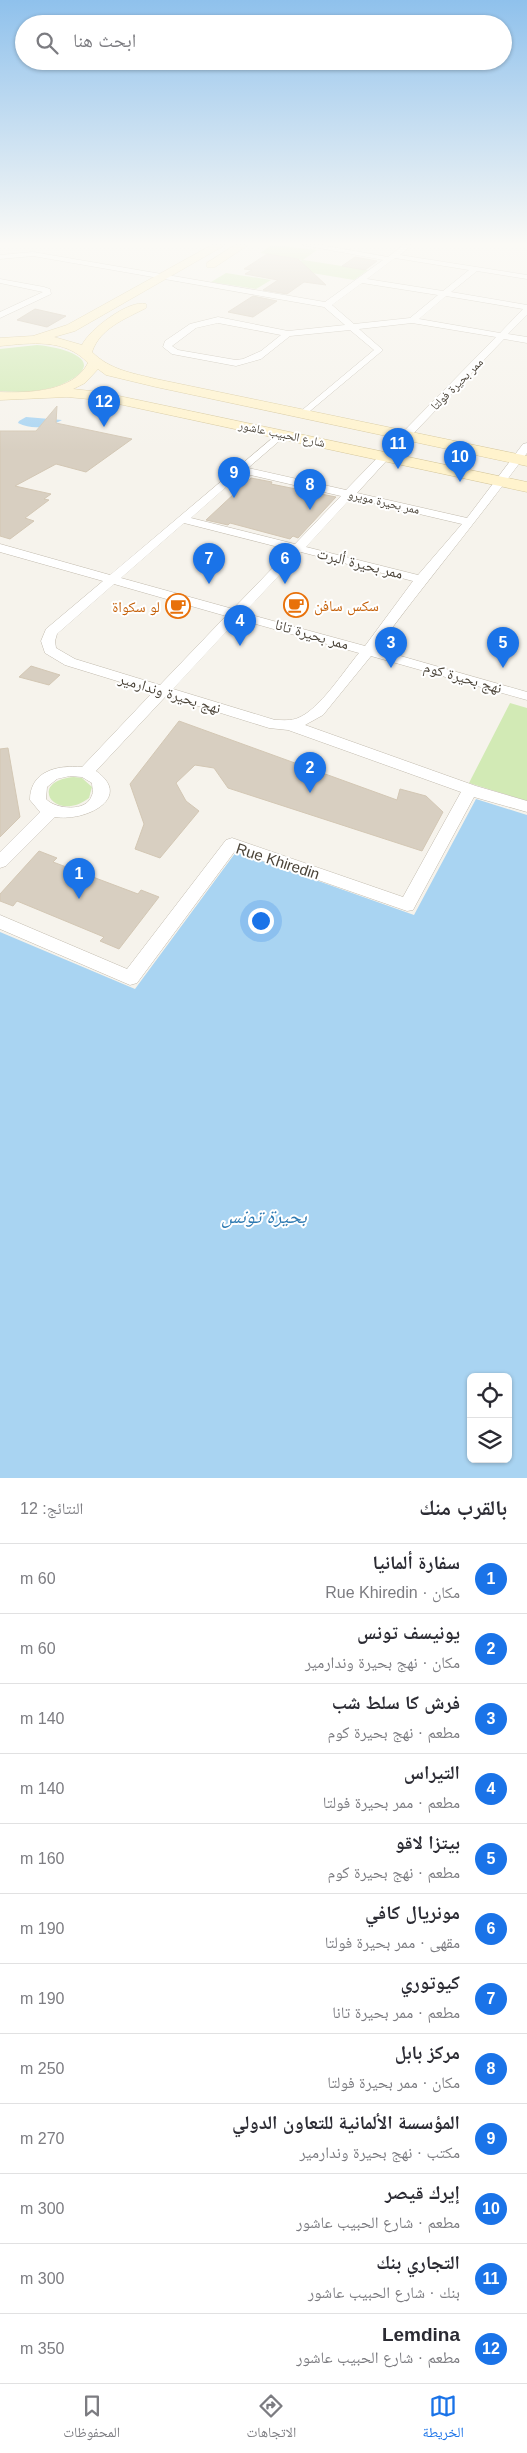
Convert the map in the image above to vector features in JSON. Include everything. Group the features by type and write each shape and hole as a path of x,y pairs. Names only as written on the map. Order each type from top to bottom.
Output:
{"main road":[{"path":"0,342 33,340 71,328 97,314"},
{"path":"0,396 35,394 72,385 85,378 92,370 87,343 97,332 128,314"},
{"name":"شارع الحبيب عاشور","path":"33,340 71,344 111,372 130,377 522,460"},
{"name":"شارع الحبيب عاشور","path":"35,394 66,393 100,396 527,487"}],"street":[{"path":"304,413 379,350 338,314"},
{"path":"412,320 420,314"},
{"name":"ممر بحيرة فولتا","path":"406,435 504,336 523,314"},
{"path":"288,334 257,358 244,363 175,352 167,347 193,326 212,320 288,334 412,320 527,340"},
{"name":"نهج بحيرة وندارمير","path":"281,434 110,579 51,632 48,641 50,650 70,662 274,725 290,725 304,722 318,712 369,650 421,579 470,522 501,482 522,460 527,446"},
{"path":"86,772 384,456"},
{"name":"ممر بحيرة مويرو","path":"240,469 470,522"},
{"name":"ممر بحيرة ألبرت","path":"182,519 421,579"},
{"name":"ممر بحيرة تانا","path":"0,548 369,650"},
{"name":"نهج بحيرة كوم","path":"369,650 527,696"},
{"path":"290,725 470,790 527,807"},
{"path":"70,770 86,772 94,776 102,787 97,801 82,810 73,813 51,811 42,806 37,799 38,790 42,783 59,772 70,770"},
{"name":"Rue Khiredin","path":"0,922 130,978 232,844 407,906 470,790"},
{"path":"0,862 51,811"}],"green space":[{"path":"37,345 65,350 74,354 81,359 84,365 81,371 72,379 56,387 28,392 0,391 0,349"},
{"path":"510,703 527,708 527,801 469,783"},
{"path":"74,777 82,778 92,787 89,798 77,805 66,806 57,804 51,799 49,792 51,786 59,780"}],"water":[{"path":"26,417 62,420 40,427 29,427 18,423"},
{"name":"بحيرة تونس","path":"476,799 527,815 527,1478 0,1478 0,932 135,989 236,852 414,915"}],"building":[{"path":"27,314 57,314 66,316 47,327 17,320"},
{"path":"238,314 258,314 253,317"},
{"path":"57,406 56,423 132,439 86,472 56,464 15,486 51,494 44,499 49,500 25,518 34,521 10,539 0,536 0,431 36,431"},
{"path":"251,478 336,497 298,538 293,536 290,539 230,523 228,525 206,520"},
{"path":"31,666 60,675 49,685 19,677"},
{"path":"179,721 397,800 400,789 426,796 443,812 422,851 228,788 214,768 195,765 176,783 186,801 199,811 160,858 135,849 144,824 130,784"},
{"path":"8,748 20,817 0,837 0,749"},
{"path":"39,851 57,858 53,862 138,894 141,890 159,897 119,949 100,941 104,937 17,901 13,906 0,901 0,894"}],"place":[{"name":"Lemdina","path":"104,427"},
{"name":"التجاري بنك","path":"398,469"},
{"name":"إيرك قيصر","path":"460,482"},
{"name":"المؤسسة الألمانية للتعاون الدولي","path":"234,498"},
{"name":"مركز بابل","path":"310,510"},
{"name":"كيوتوري","path":"209,584"},
{"name":"مونريال كافي","path":"285,584"},
{"name":"سكس سافن","path":"296,605"},
{"name":"لو سكواة","path":"178,606"},
{"name":"التيراس","path":"240,646"},
{"name":"فرش كا سلط شب","path":"391,668"},
{"name":"بيتزا لاقو","path":"503,668"},
{"name":"يونيسف تونس","path":"310,793"},
{"name":"سفارة ألمانيا","path":"79,899"}]}
